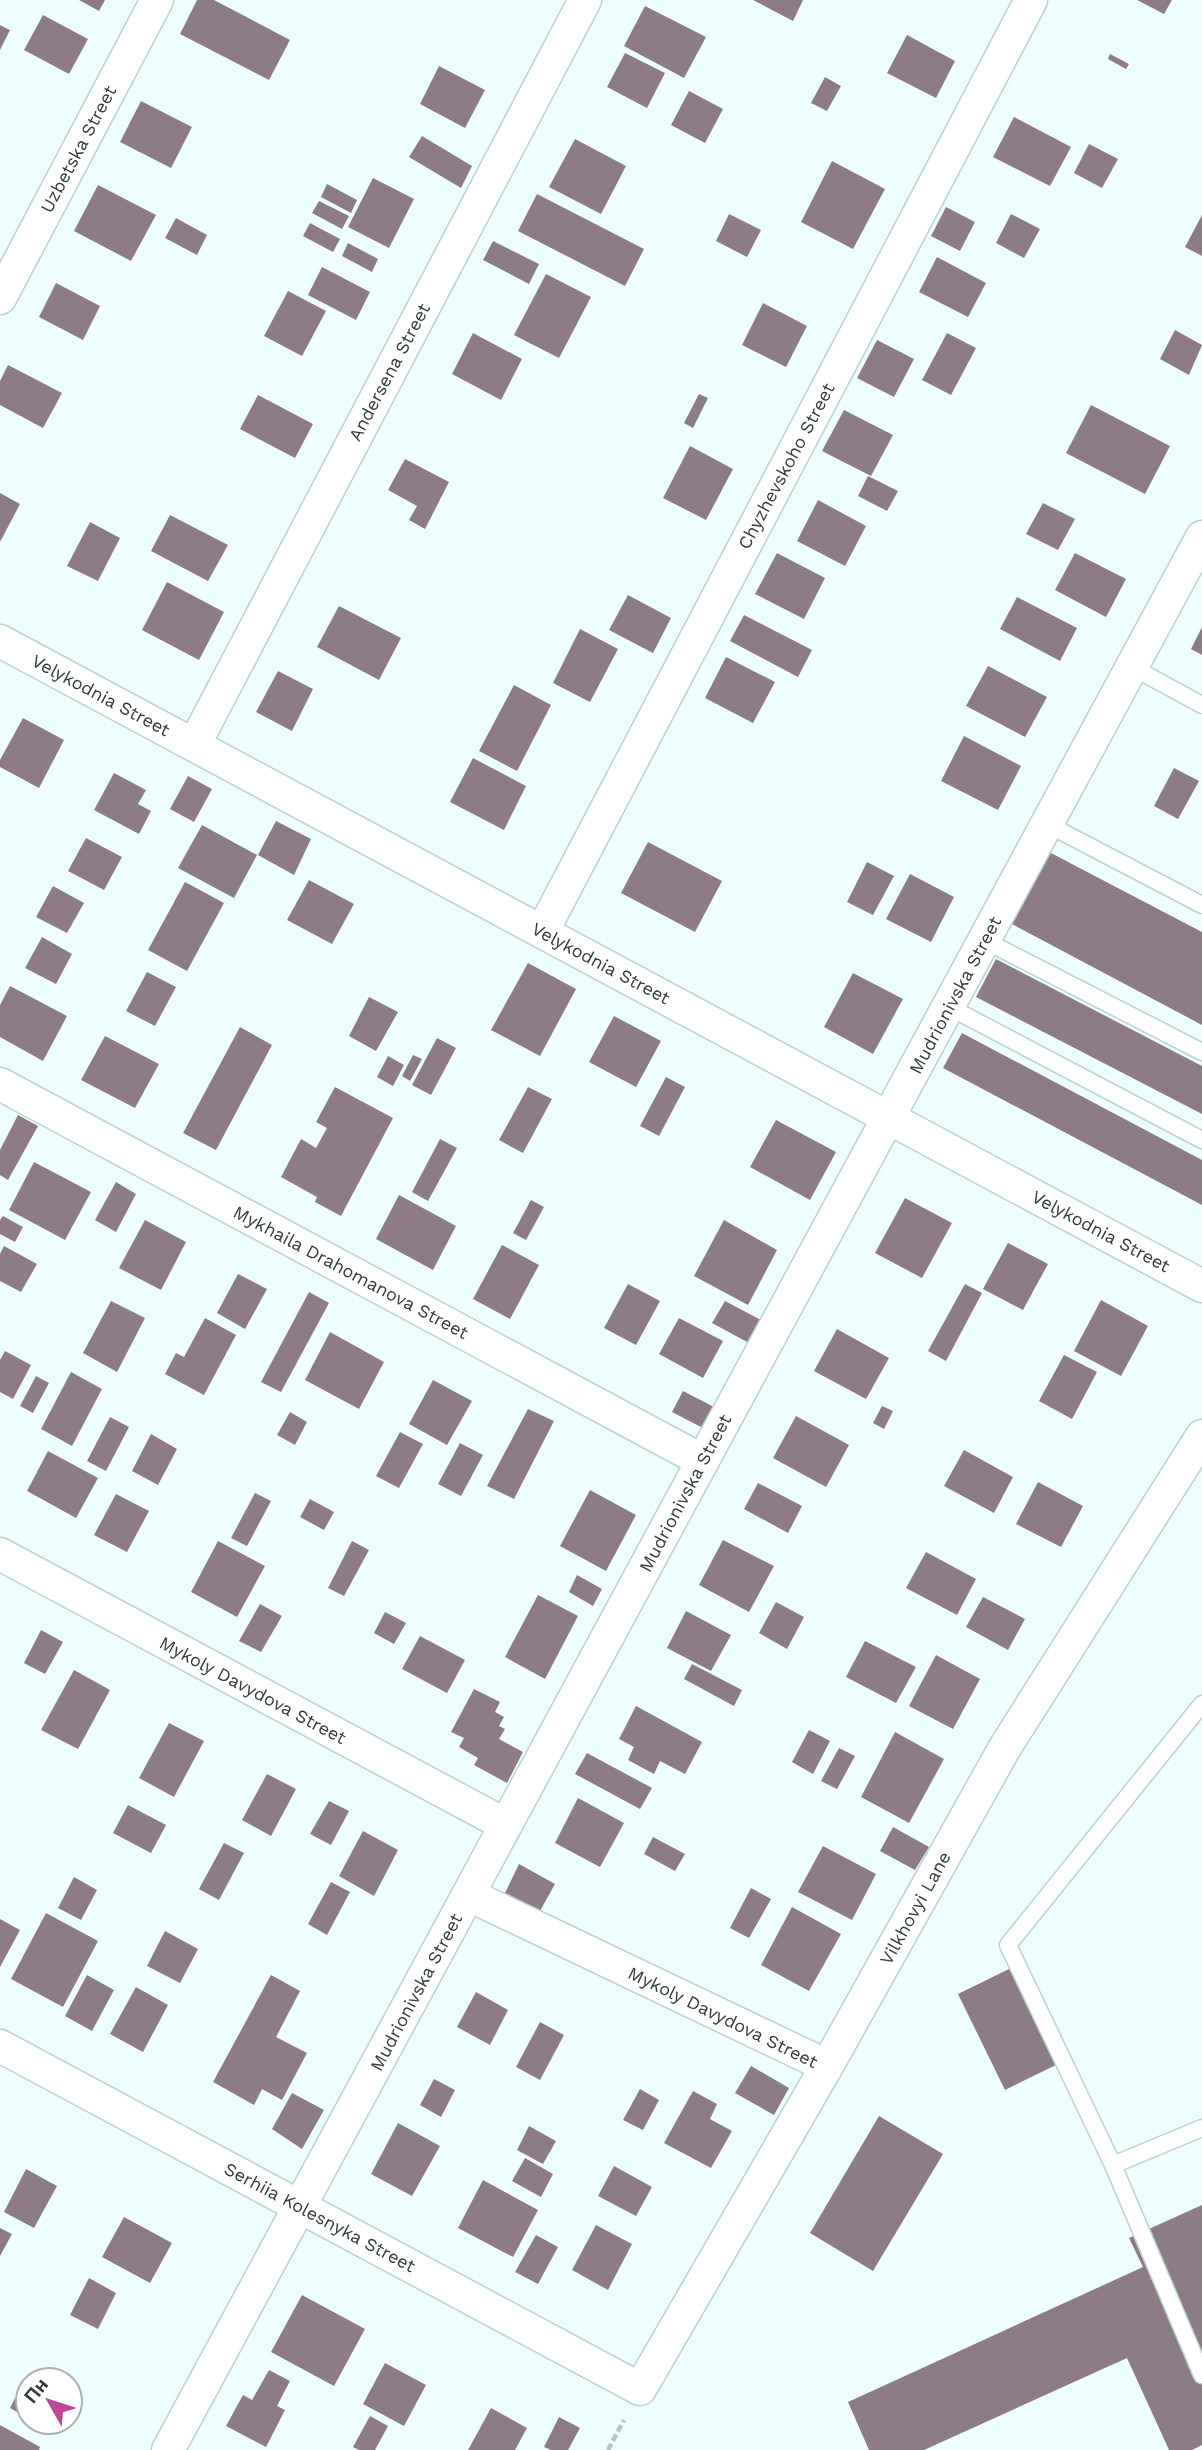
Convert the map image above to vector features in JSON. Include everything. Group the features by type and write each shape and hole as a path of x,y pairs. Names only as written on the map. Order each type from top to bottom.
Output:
{"street":[{"name":"Uzbetska Street","path":"0,298 157,0"},
{"name":"Andersena Street","path":"194,745 585,0"},
{"name":"Chyzhevskoho Street","path":"542,932 1031,0"},
{"name":"Mudrionivska Street","path":"168,2450 1202,537"},
{"name":"Velykodnia Street","path":"0,641 1202,1286"},
{"name":"Mykhaila Drahomanova Street","path":"0,1084 703,1461"},
{"name":"Vilkhovyi Lane","path":"640,2389 827,2066 1004,1749 1202,1436"},
{"name":"Mykoly Davydova Street","path":"0,1554 506,1825"},
{"name":"Mykoly Davydova Street","path":"469,1895 827,2066"},
{"name":"Serhiia Kolesnyka Street","path":"0,2046 640,2389"}],"lane":[{"path":"1132,667 1202,705"},
{"path":"1047,824 1202,905"},
{"path":"984,940 1202,1052"},
{"path":"948,1007 1202,1140"},
{"path":"1202,1704 1008,1945 1113,2165 1202,2375"},
{"path":"1113,2165 1202,2128"}],"building":[{"path":"79,0 105,0 99,11"},
{"path":"197,0 214,0 290,40 269,80 180,34"},
{"path":"753,0 803,0 793,21"},
{"path":"1137,0 1172,0 1164,14"},
{"path":"645,6 706,37 684,78 624,46"},
{"path":"43,15 88,39 69,74 24,50"},
{"path":"0,25 10,30 0,50"},
{"path":"907,35 955,61 936,98 887,73"},
{"path":"625,53 665,73 647,108 607,87"},
{"path":"1110,54 1129,64 1126,69 1108,59"},
{"path":"439,66 485,90 465,128 420,104"},
{"path":"825,77 841,86 827,111 811,103"},
{"path":"689,91 723,109 705,143 671,125"},
{"path":"141,101 192,127 171,168 120,142"},
{"path":"1014,117 1071,147 1050,186 993,157"},
{"path":"422,136 472,166 461,188 409,157"},
{"path":"575,139 626,166 601,214 549,187"},
{"path":"1089,144 1118,159 1102,188 1074,173"},
{"path":"832,161 885,189 853,249 801,222"},
{"path":"373,178 414,199 389,248 348,227"},
{"path":"327,184 357,200 351,213 321,197"},
{"path":"98,185 156,215 131,261 74,231"},
{"path":"537,194 644,249 625,286 518,231"},
{"path":"319,201 349,216 342,229 312,213"},
{"path":"946,207 975,222 960,251 931,236"},
{"path":"729,214 761,230 747,257 716,241"},
{"path":"1011,214 1040,229 1024,258 996,243"},
{"path":"1202,215 1202,256 1185,247"},
{"path":"176,218 207,235 197,255 165,238"},
{"path":"310,223 340,239 333,252 303,236"},
{"path":"493,241 539,264 529,284 483,260"},
{"path":"348,243 378,259 372,272 342,256"},
{"path":"937,257 986,283 968,317 919,292"},
{"path":"322,267 370,292 356,320 308,295"},
{"path":"546,274 591,297 559,358 514,335"},
{"path":"56,283 100,306 83,340 39,317"},
{"path":"288,291 326,311 302,356 264,336"},
{"path":"763,303 807,326 786,367 742,345"},
{"path":"1175,330 1202,345 1189,375 1160,359"},
{"path":"473,333 522,359 501,400 452,374"},
{"path":"947,333 976,348 951,395 922,380"},
{"path":"877,340 914,359 894,397 857,378"},
{"path":"8,365 62,393 43,428 0,405 0,381"},
{"path":"699,394 708,398 693,428 684,423"},
{"path":"258,395 313,424 295,458 240,429"},
{"path":"1091,405 1170,446 1145,494 1066,453"},
{"path":"844,410 893,435 871,476 822,451"},
{"path":"690,446 733,469 706,520 663,498"},
{"path":"405,459 449,482 425,529 409,520 417,506 388,490"},
{"path":"868,476 898,491 887,511 858,496"},
{"path":"0,493 20,504 0,542"},
{"path":"818,500 866,526 845,566 797,541"},
{"path":"1043,503 1075,519 1058,550 1026,534"},
{"path":"170,515 228,545 208,581 151,551"},
{"path":"90,522 120,538 98,581 67,566"},
{"path":"777,553 825,578 804,619 755,594"},
{"path":"1075,553 1126,579 1106,617 1055,590"},
{"path":"167,582 224,612 199,660 142,630"},
{"path":"628,595 671,618 653,653 609,630"},
{"path":"1017,597 1077,628 1060,661 1000,629"},
{"path":"339,606 401,638 379,680 317,647"},
{"path":"744,615 812,650 798,677 730,641"},
{"path":"1202,627 1202,655 1191,649"},
{"path":"580,629 618,649 590,702 553,683"},
{"path":"726,657 775,682 753,723 705,698"},
{"path":"988,666 1047,697 1025,737 966,706"},
{"path":"278,671 313,689 292,731 256,712"},
{"path":"514,685 551,705 517,771 479,751"},
{"path":"23,718 64,740 39,788 0,767 0,760"},
{"path":"964,736 1021,766 998,810 941,781"},
{"path":"473,758 526,786 504,830 450,802"},
{"path":"1174,768 1199,781 1178,819 1154,806"},
{"path":"114,773 146,790 138,804 151,811 139,834 94,810"},
{"path":"188,776 212,789 194,822 170,809"},
{"path":"276,821 311,839 294,875 258,855"},
{"path":"202,825 257,855 234,898 178,868"},
{"path":"86,838 122,857 104,890 68,871"},
{"path":"648,842 722,881 695,932 621,893"},
{"path":"1049,852 1202,932 1202,1025 1010,923"},
{"path":"867,862 894,876 873,915 847,902"},
{"path":"910,874 954,897 931,942 886,919"},
{"path":"309,880 354,904 332,944 287,920"},
{"path":"185,882 224,903 187,971 148,950"},
{"path":"53,886 84,903 67,933 36,917"},
{"path":"42,937 72,954 56,984 25,968"},
{"path":"996,959 1202,1066 1202,1114 976,997"},
{"path":"528,963 576,989 540,1056 491,1030"},
{"path":"147,972 176,987 155,1026 126,1011"},
{"path":"853,973 903,999 873,1054 824,1027"},
{"path":"10,986 67,1016 43,1061 0,1037 0,1005"},
{"path":"369,997 398,1012 376,1051 349,1036"},
{"path":"614,1016 661,1041 636,1087 589,1062"},
{"path":"240,1027 272,1045 216,1150 183,1133"},
{"path":"962,1033 1202,1160 1202,1205 943,1068"},
{"path":"105,1036 159,1064 135,1108 81,1080"},
{"path":"437,1038 456,1048 431,1095 412,1085"},
{"path":"413,1055 422,1059 410,1081 402,1076"},
{"path":"388,1056 404,1065 393,1086 377,1077"},
{"path":"666,1077 685,1087 659,1136 640,1126"},
{"path":"335,1087 393,1118 341,1216 315,1202 317,1197 281,1177 301,1139 316,1148 327,1128 316,1122"},
{"path":"528,1087 552,1099 523,1153 499,1140"},
{"path":"18,1115 38,1126 8,1180 0,1175 0,1150"},
{"path":"776,1120 836,1152 810,1200 750,1167"},
{"path":"440,1139 457,1148 428,1201 412,1192"},
{"path":"34,1162 91,1192 65,1240 9,1210"},
{"path":"116,1182 136,1194 116,1232 95,1220"},
{"path":"399,1195 456,1226 433,1270 376,1239"},
{"path":"905,1198 952,1223 922,1278 875,1253"},
{"path":"531,1200 544,1207 526,1240 513,1233"},
{"path":"3,1216 23,1227 15,1242 0,1234 0,1220"},
{"path":"145,1220 186,1242 161,1290 119,1268"},
{"path":"724,1220 777,1250 748,1305 694,1276"},
{"path":"1008,1243 1048,1264 1023,1310 983,1289"},
{"path":"502,1245 539,1265 510,1319 473,1299"},
{"path":"4,1246 37,1264 21,1292 0,1281 0,1254"},
{"path":"238,1274 267,1289 245,1329 217,1313"},
{"path":"628,1284 660,1301 636,1345 604,1328"},
{"path":"965,1284 982,1293 946,1361 928,1351"},
{"path":"309,1292 329,1303 281,1392 261,1382"},
{"path":"1101,1300 1148,1326 1121,1376 1074,1351"},
{"path":"111,1301 145,1318 117,1372 83,1353"},
{"path":"725,1301 761,1320 749,1343 712,1323"},
{"path":"205,1318 236,1335 204,1395 165,1374 176,1353 184,1357"},
{"path":"679,1318 723,1341 703,1378 659,1354"},
{"path":"837,1329 889,1358 866,1399 814,1371"},
{"path":"330,1332 384,1362 359,1409 305,1380"},
{"path":"5,1351 31,1365 13,1399 0,1392 0,1360"},
{"path":"1064,1355 1097,1372 1072,1419 1039,1401"},
{"path":"71,1372 102,1389 72,1446 41,1429"},
{"path":"36,1376 49,1383 33,1413 20,1406"},
{"path":"433,1380 472,1401 447,1445 409,1424"},
{"path":"683,1391 714,1407 703,1428 672,1412"},
{"path":"882,1406 893,1411 884,1429 873,1423"},
{"path":"528,1409 554,1421 514,1499 487,1486"},
{"path":"290,1412 307,1422 295,1445 277,1435"},
{"path":"796,1416 849,1445 826,1487 773,1458"},
{"path":"110,1417 129,1427 106,1471 87,1461"},
{"path":"400,1432 423,1444 399,1488 376,1476"},
{"path":"151,1434 177,1449 158,1485 132,1471"},
{"path":"460,1443 483,1455 461,1496 438,1484"},
{"path":"964,1450 1013,1477 994,1513 944,1486"},
{"path":"48,1451 98,1478 76,1518 27,1491"},
{"path":"1038,1482 1083,1506 1061,1547 1016,1524"},
{"path":"758,1483 802,1506 788,1533 744,1509"},
{"path":"590,1490 636,1515 606,1571 560,1546"},
{"path":"255,1493 271,1501 247,1546 231,1538"},
{"path":"116,1494 149,1511 127,1552 94,1535"},
{"path":"310,1499 334,1512 324,1530 300,1517"},
{"path":"723,1540 774,1566 749,1612 699,1585"},
{"path":"218,1541 265,1566 237,1617 191,1592"},
{"path":"352,1541 369,1550 344,1596 328,1588"},
{"path":"926,1552 976,1579 957,1615 906,1588"},
{"path":"577,1575 602,1589 593,1606 569,1592"},
{"path":"538,1595 578,1616 545,1679 505,1657"},
{"path":"983,1597 1025,1619 1008,1650 966,1627"},
{"path":"776,1602 804,1617 787,1649 759,1633"},
{"path":"260,1604 282,1616 261,1652 239,1641"},
{"path":"686,1611 731,1635 711,1671 667,1648"},
{"path":"385,1612 406,1623 394,1644 374,1633"},
{"path":"41,1630 63,1642 45,1674 24,1663"},
{"path":"420,1636 465,1660 447,1693 402,1669"},
{"path":"865,1641 916,1667 896,1703 846,1677"},
{"path":"936,1655 980,1679 953,1729 909,1706"},
{"path":"692,1664 742,1690 734,1706 684,1679"},
{"path":"74,1670 110,1690 78,1749 41,1730"},
{"path":"474,1689 500,1702 495,1712 504,1717 499,1726 505,1729 499,1739 523,1752 507,1783 474,1765 478,1758 459,1747 464,1738 451,1732"},
{"path":"636,1706 702,1742 685,1774 660,1761 654,1774 628,1760 634,1747 619,1739"},
{"path":"169,1723 204,1741 174,1797 139,1778"},
{"path":"809,1730 830,1741 813,1774 792,1762"},
{"path":"895,1732 944,1759 909,1823 861,1797"},
{"path":"839,1748 855,1756 837,1789 821,1781"},
{"path":"587,1753 652,1788 640,1809 575,1774"},
{"path":"267,1774 296,1789 271,1836 242,1820"},
{"path":"578,1798 624,1823 600,1867 555,1843"},
{"path":"329,1801 349,1811 331,1845 310,1834"},
{"path":"128,1805 166,1825 151,1853 113,1833"},
{"path":"893,1827 929,1847 915,1870 880,1851"},
{"path":"363,1831 398,1850 374,1896 339,1876"},
{"path":"653,1837 685,1854 675,1871 644,1854"},
{"path":"224,1843 244,1853 219,1900 199,1889"},
{"path":"823,1846 876,1874 852,1920 798,1892"},
{"path":"519,1864 555,1884 540,1911 505,1893"},
{"path":"74,1877 97,1890 81,1920 58,1908"},
{"path":"331,1882 350,1892 327,1935 308,1924"},
{"path":"751,1888 771,1899 749,1938 730,1928"},
{"path":"792,1907 841,1934 809,1991 761,1965"},
{"path":"46,1913 98,1941 63,2007 11,1979"},
{"path":"0,1919 20,1930 0,1967"},
{"path":"165,1931 198,1949 180,1983 147,1966"},
{"path":"1011,1968 1058,2064 1005,2090 958,1994"},
{"path":"87,1975 114,1990 92,2031 65,2016"},
{"path":"271,1975 300,1991 276,2037 307,2053 282,2100 262,2089 254,2105 213,2082"},
{"path":"136,1987 168,2005 143,2052 110,2034"},
{"path":"476,1992 508,2010 490,2045 457,2027"},
{"path":"540,2022 564,2035 540,2080 516,2067"},
{"path":"751,2066 789,2088 774,2115 735,2093"},
{"path":"434,2079 455,2090 441,2117 420,2105"},
{"path":"640,2089 659,2100 643,2130 623,2120"},
{"path":"693,2091 717,2104 710,2119 732,2131 711,2168 664,2143"},
{"path":"292,2093 324,2110 302,2149 272,2129"},
{"path":"879,2116 943,2154 873,2271 810,2233"},
{"path":"398,2123 440,2146 412,2196 371,2174"},
{"path":"529,2126 556,2141 543,2164 517,2150"},
{"path":"525,2158 553,2174 541,2197 512,2181"},
{"path":"614,2166 652,2187 636,2216 598,2196"},
{"path":"26,2169 57,2186 34,2228 4,2212"},
{"path":"483,2180 538,2210 513,2257 458,2228"},
{"path":"1202,2205 1202,2445 1192,2450 1169,2450 1127,2358 924,2450 869,2450 848,2402 1143,2267 1129,2238"},
{"path":"124,2217 172,2243 150,2283 102,2257"},
{"path":"596,2225 632,2244 608,2290 572,2270"},
{"path":"0,2228 12,2234 0,2256"},
{"path":"536,2235 558,2247 538,2284 515,2272"},
{"path":"89,2278 116,2293 98,2329 70,2315"},
{"path":"302,2295 365,2329 334,2386 271,2352"},
{"path":"385,2363 426,2385 404,2426 363,2404"},
{"path":"269,2370 290,2381 277,2406 285,2410 266,2447 226,2426 243,2395 252,2400"},
{"path":"491,2408 527,2428 515,2450 468,2450"},
{"path":"370,2416 388,2426 375,2450 359,2450 353,2447"},
{"path":"559,2417 580,2428 568,2450 551,2450 544,2447"},
{"path":"0,2425 14,2433 14,2436 20,2436 40,2447 39,2450 0,2450"}]}
